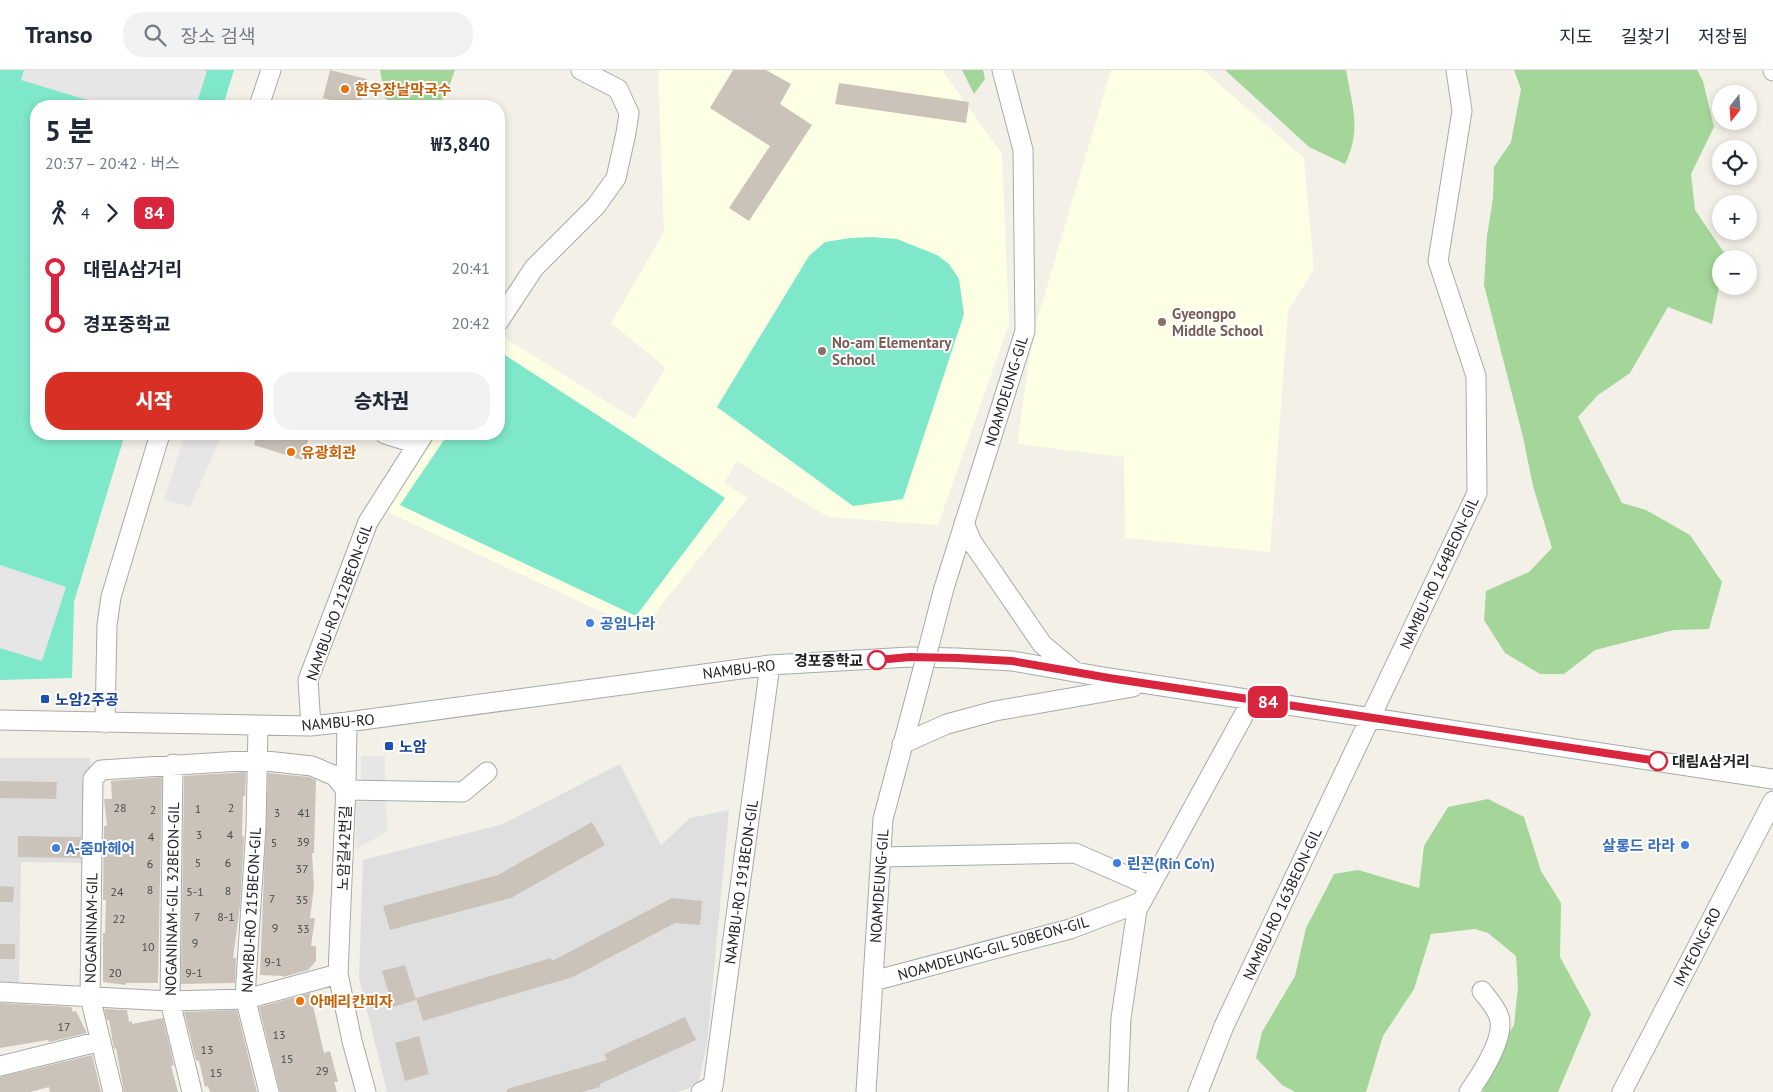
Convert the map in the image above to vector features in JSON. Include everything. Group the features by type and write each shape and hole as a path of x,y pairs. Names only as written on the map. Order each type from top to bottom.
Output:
{"street":[{"path":"261,100 270,70"},
{"path":"505,312 534,268 596,206 616,178 629,113 618,89 581,70"},
{"name":"NOAMDEUNG-GIL","path":"866,1092 883,819 944,588 1025,331 1023,150 1002,70"},
{"name":"NAMBU-RO 164BEON-GIL","path":"1370,718 1477,493 1476,376 1438,261 1462,112 1456,70"},
{"path":"105,723 107,625 111,597 158,440"},
{"name":"NAMBU-RO 212BEON-GIL","path":"311,726 308,680 311,671 368,522 420,440"},
{"path":"964,523 972,542 1042,644 1075,672"},
{"name":"NAMBU-RO","path":"0,720 311,726 770,665 910,657 958,658 1012,661 1252,700 1773,779"},
{"name":"NAMBU-RO 191BEON-GIL","path":"701,1092 713,1086 770,665"},
{"path":"902,744 947,724 995,711 1150,684"},
{"path":"1118,1092 1121,1018 1137,910 1252,700"},
{"name":"NAMBU-RO 163BEON-GIL","path":"1198,1092 1224,1026 1370,718"},
{"name":"노암길42번길","path":"347,722 338,974 352,1041 366,1092"},
{"name":"NAMBU-RO 215BEON-GIL","path":"258,726 256,826 246,999 269,1092"},
{"name":"NOGANINAM-GIL","path":"113,1092 90,996 93,779 101,770 257,760 312,766 335,776 346,790"},
{"name":"NOGANINAM-GIL 32BEON-GIL","path":"174,764 170,1001 192,1092"},
{"path":"346,790 463,792 487,772"},
{"name":"IMYEONG-RO","path":"1622,1092 1773,801"},
{"path":"881,857 1075,854 1146,894"},
{"name":"NOAMDEUNG-GIL 50BEON-GIL","path":"873,982 1070,929 1146,894"},
{"path":"0,992 170,1001 246,999 338,974"},
{"path":"1469,1092 1495,1047 1500,1033 1500,1019 1494,1006 1482,991"},
{"path":"0,1066 101,1040"}],"shaded area":[{"path":"24,70 207,71 198,100 87,100 21,80"},
{"name":"No-am Elementary School","path":"658,70 942,70 1002,154 1009,324 938,525 828,517 737,461 724,483 748,498 641,630 385,511 430,440 505,440 505,338 634,419 666,368 611,323 664,232"},
{"name":"Gyeongpo Middle School","path":"1111,70 1203,70 1304,158 1314,269 1288,311 1270,552 1125,538 1124,457 1017,444 1033,334"},
{"path":"183,440 219,440 190,507 164,500"},
{"path":"0,565 66,587 42,661 0,648"},
{"path":"361,756 385,756 385,782 361,782"},
{"path":"0,758 90,758 88,863 21,862 19,983 0,983"},
{"path":"620,764 661,845 690,818 729,810 707,1044 698,1085 677,1092 387,1092 359,978 363,860 503,824"},
{"path":"386,800 387,831 356,850 356,802"}],"green space":[{"path":"0,70 234,70 225,100 30,100 30,440 123,440 74,602 72,678 0,680"},
{"path":"380,70 455,70 446,95 442,100 388,100 385,98"},
{"path":"962,70 983,70 985,79 974,94"},
{"path":"1225,70 1346,70 1353,106 1354,129 1350,152 1345,164 1309,147"},
{"path":"1514,70 1697,70 1703,81 1712,119 1713,130 1691,174 1695,210 1712,235 1712,240 1715,240 1722,250 1712,250 1712,295 1717,295 1712,324 1668,307 1630,373 1598,395 1578,417 1622,503 1646,510 1690,535 1722,582 1709,629 1674,630 1595,650 1564,674 1540,674 1505,653 1484,620 1486,591 1529,572 1552,548 1533,486 1523,437 1484,285 1487,236 1493,198 1494,167 1511,142 1521,89"},
{"path":"872,237 897,239 937,255 949,264 959,279 964,314 903,499 853,506 717,407 809,256 825,242"},
{"path":"505,355 725,498 636,616 400,505 444,440 505,440"},
{"path":"1488,799 1524,817 1541,871 1561,903 1560,957 1591,1014 1558,1092 1483,1092 1485,1075 1514,1025 1518,987 1516,956 1488,933 1475,929 1431,934 1414,989 1383,1036 1366,1092 1295,1092 1282,1085 1256,1058 1262,1032 1295,976 1306,928 1334,874 1358,870 1419,888 1424,846 1448,807"}],"building":[{"name":"한우장날막국수","path":"330,70 367,79 361,100 330,100 323,98"},
{"path":"733,70 766,70 791,84 780,104 812,125 749,221 729,208 770,146 710,108"},
{"path":"839,83 969,102 966,123 835,104"},
{"name":"유광회관","path":"255,440 308,440 302,460 254,445"},
{"path":"246,772 245,796 243,796 242,837 244,836 240,906 233,958 236,958 235,983 181,984 184,776"},
{"path":"268,773 309,777 316,780 314,853 312,853 314,887 310,918 315,918 311,946 316,946 316,961 308,970 283,977 260,975"},
{"path":"162,777 158,983 126,983 126,985 103,982 103,933 105,933 106,900 103,900 104,826 107,826 104,799 112,799 111,781"},
{"path":"0,781 57,782 56,799 0,798"},
{"path":"592,822 605,845 511,898 390,930 383,906 498,875"},
{"path":"18,836 81,837 81,858 18,857"},
{"path":"0,886 14,887 13,902 0,902"},
{"path":"672,898 702,901 700,925 675,923 573,977 423,1021 416,998 551,958 552,961"},
{"path":"0,944 15,944 15,959 0,959"},
{"path":"405,965 416,1000 393,1007 382,971"},
{"path":"310,993 324,1053 330,1051 338,1082 334,1082 337,1092 280,1092 259,1007"},
{"path":"0,1003 71,1007 73,1012 76,1011 87,1033 49,1042 48,1040 0,1048"},
{"path":"104,1009 127,1010 129,1022 132,1021 132,1024 163,1018 174,1065 171,1066 178,1092 124,1092 116,1048 114,1049 109,1020 107,1021"},
{"path":"237,1010 257,1092 210,1092 208,1086 205,1087 199,1061 196,1060 184,1012"},
{"path":"685,1017 696,1040 600,1084 600,1087 582,1092 507,1092 507,1089 607,1060 604,1054"},
{"path":"419,1036 429,1074 405,1081 395,1043"},
{"path":"92,1055 101,1092 50,1092 49,1087 30,1092 0,1092 0,1077"}],"bus line":[{"name":"84","path":"877,660 910,657 1012,661 1109,678 1658,761"}],"place":[{"name":"한우장날막국수","path":"345,89"},
{"name":"Gyeongpo Middle School","path":"1162,322"},
{"name":"No-am Elementary School","path":"822,351"},
{"name":"유광회관","path":"291,452"},
{"name":"공임나라","path":"590,623"},
{"name":"경포중학교","path":"877,660"},
{"name":"노암2주공","path":"45,699"},
{"name":"노암","path":"389,746"},
{"name":"대림A삼거리","path":"1658,761"},
{"name":"살롱드 라라","path":"1685,845"},
{"name":"A-줌마헤어","path":"56,848"},
{"name":"린꼰(Rin Co'n)","path":"1117,863"},
{"name":"아메리칸피자","path":"300,1001"}]}
